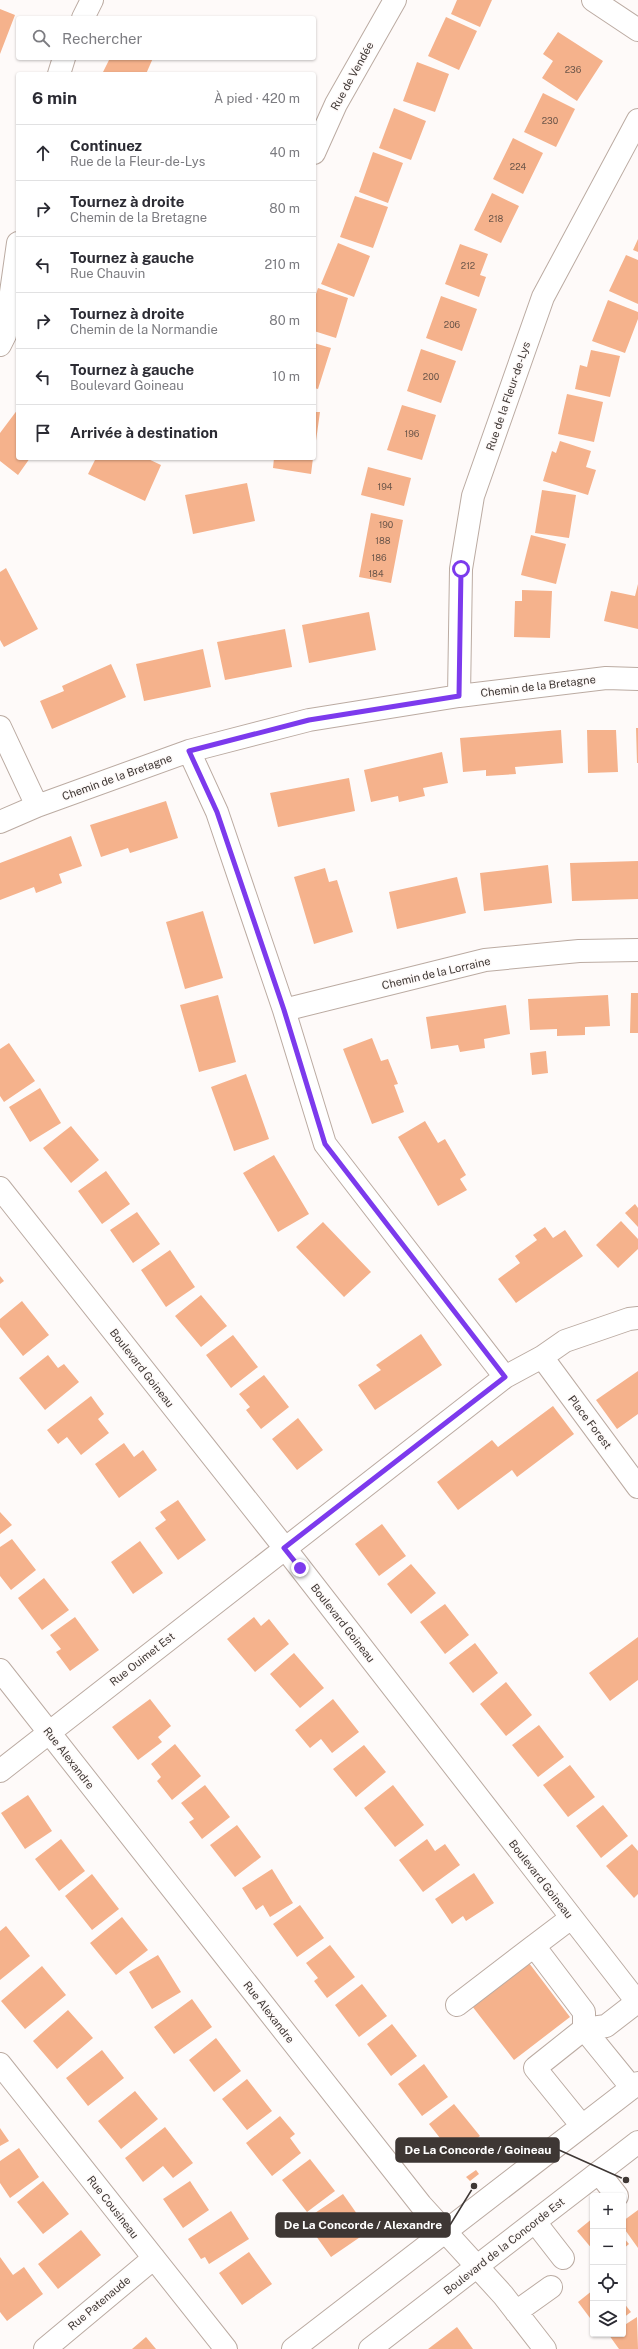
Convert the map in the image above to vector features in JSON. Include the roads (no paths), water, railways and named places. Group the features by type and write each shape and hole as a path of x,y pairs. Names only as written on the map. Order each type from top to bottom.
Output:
{"street":[{"path":"84,16 92,0"},
{"name":"Rue de Vendée","path":"316,149 336,104 395,0"},
{"path":"593,0 638,30"},
{"path":"60,72 63,60"},
{"name":"Rue de la Fleur-de-Lys","path":"459,696 461,569 473,496 543,297 638,120"},
{"path":"8,340 16,262"},
{"name":"Chemin de la Bretagne","path":"0,822 37,806 189,751 309,720 459,696 606,678 638,679"},
{"path":"0,728 37,806"},
{"path":"189,751 217,812 284,1010 325,1144 505,1377"},
{"name":"Chemin de la Lorraine","path":"284,1010 485,960 579,951 638,950"},
{"name":"Boulevard Goineau","path":"0,1188 284,1548 638,2002"},
{"name":"Rue Ouimet Est","path":"0,1771 505,1377 542,1358 566,1341 629,1319 638,1318"},
{"name":"Place Forest","path":"542,1358 638,1487"},
{"name":"Rue Alexandre","path":"0,1670 421,2205 516,2312 545,2349"},
{"path":"457,2005 571,1918"},
{"path":"293,2349 635,2086 584,2029 584,2012 534,1946"},
{"path":"582,2126 535,2068 584,2029 606,2026 638,2002"},
{"name":"Rue Cousineau","path":"0,2064 226,2349"},
{"name":"Boulevard de la Concorde Est","path":"370,2349 638,2144"},
{"path":"599,2173 614,2193"},
{"path":"535,2222 563,2258"},
{"name":"Rue Patenaude","path":"45,2349 154,2258"},
{"path":"516,2312 552,2286"}],"place":[{"name":"De La Concorde / Goineau","path":"626,2180"},
{"name":"De La Concorde / Alexandre","path":"474,2186"}]}
